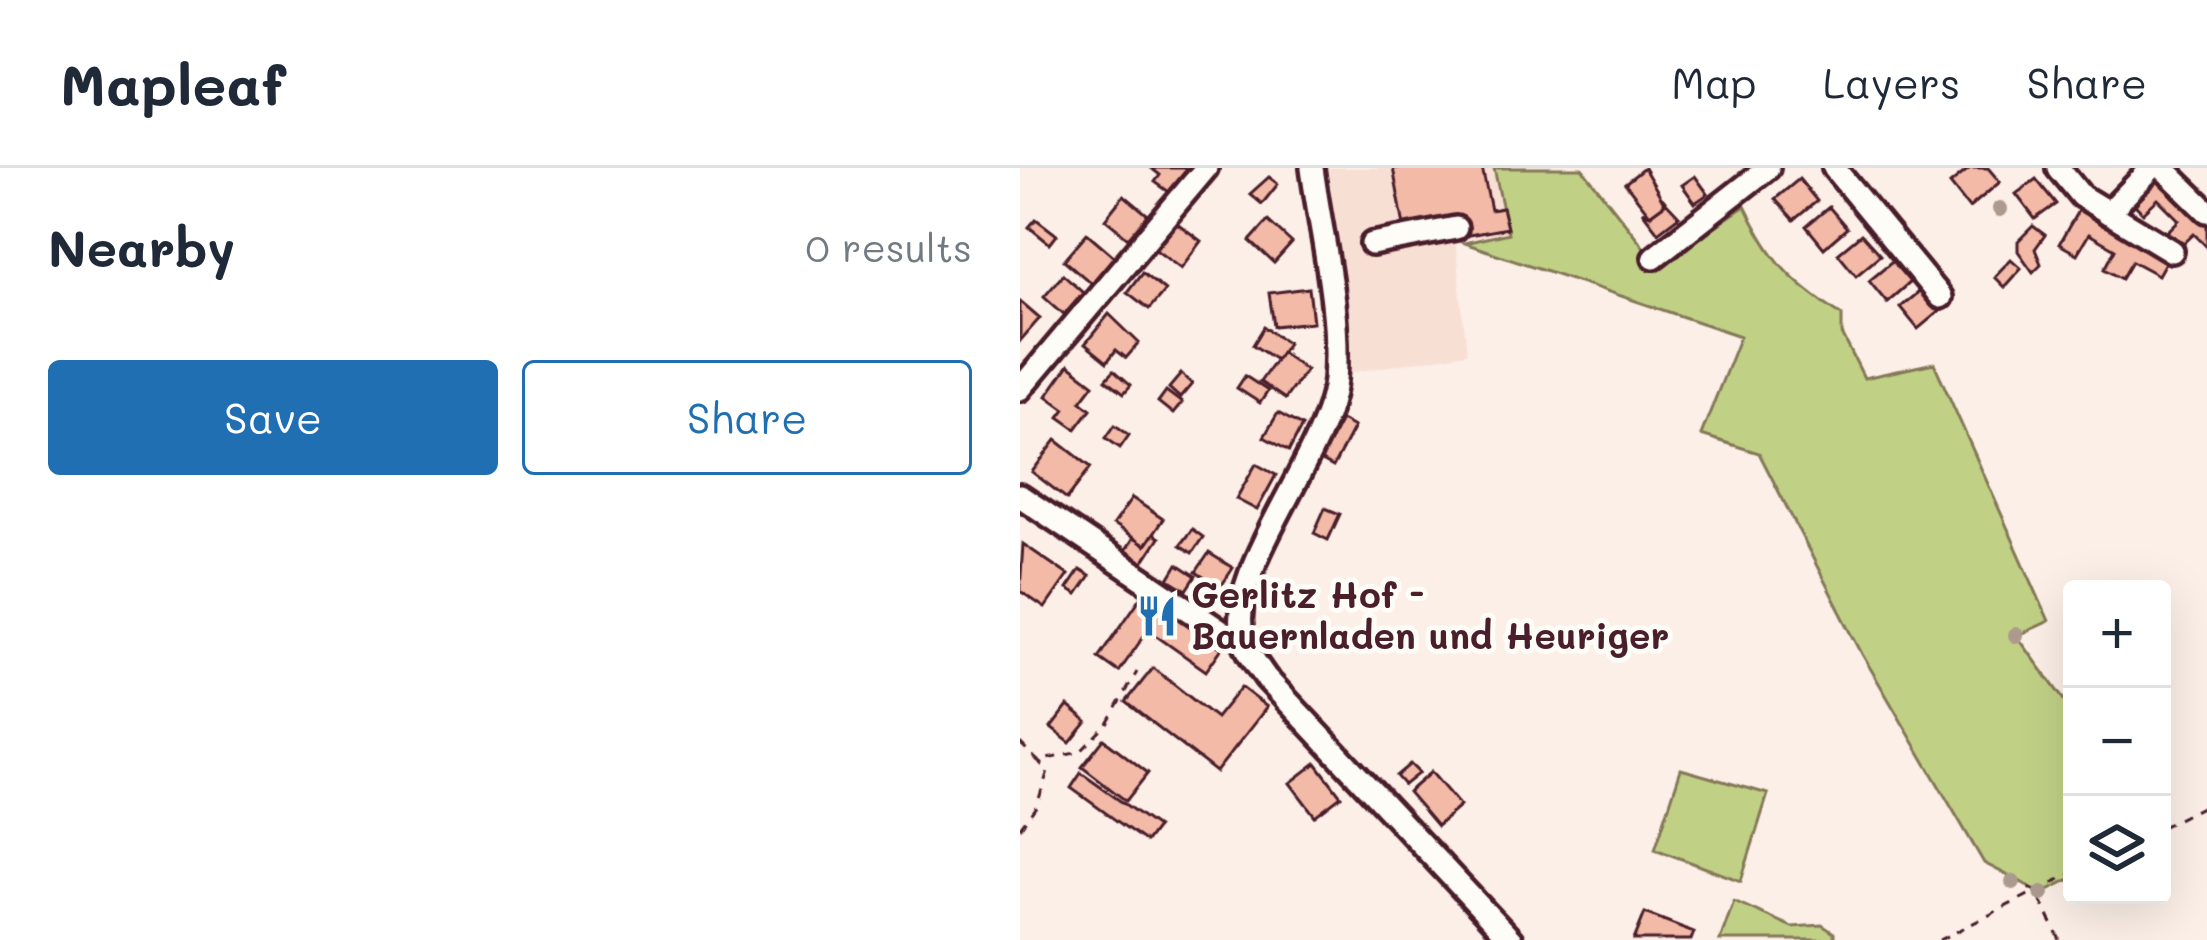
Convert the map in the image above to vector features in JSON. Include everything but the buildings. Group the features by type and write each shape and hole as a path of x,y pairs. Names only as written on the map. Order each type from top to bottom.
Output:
{"street":[{"path":"1020,389 1205,168"},
{"path":"1312,168 1335,382 1322,431 1253,569 1241,602 1242,635 1259,660 1511,940"},
{"path":"1834,168 1940,297"},
{"path":"2058,168 2080,196 2172,251"},
{"path":"2108,213 2152,168"},
{"path":"2163,168 2207,211"},
{"path":"1654,257 1753,172"},
{"path":"1372,244 1456,228"},
{"path":"1020,496 1225,634 1242,635"}],"path":[{"path":"1038,761 1080,752 1108,724 1137,672"},
{"path":"1020,743 1048,771 1020,827"},
{"path":"2171,822 2207,804"},
{"path":"2013,878 2036,891 2060,940"},
{"path":"1940,940 2063,878"}],"shaded area":[{"path":"1328,168 1494,168 1508,234 1455,240 1467,353 1348,373 1342,268"}],"green space":[{"path":"1494,168 1582,168 1658,265 1745,206 1784,269 1842,315 1842,334 1864,378 1934,363 2049,621 2017,636 2063,699 2063,882 2042,893 1984,863 1862,654 1759,453 1701,435 1740,336 1464,243 1508,233"},
{"path":"1681,769 1768,794 1741,881 1655,849"},
{"path":"1734,901 1792,927 1822,925 1834,933 1834,940 1720,940"}],"place":[{"name":"Gerlitz Hof - Bauernladen und Heuriger","path":"1157,616"}]}
